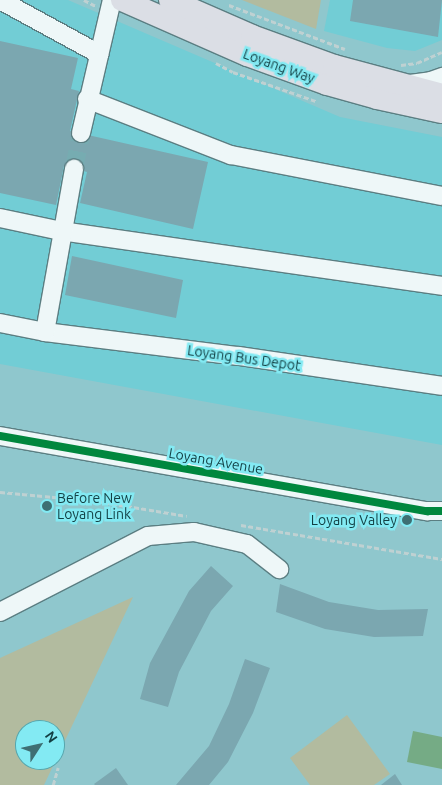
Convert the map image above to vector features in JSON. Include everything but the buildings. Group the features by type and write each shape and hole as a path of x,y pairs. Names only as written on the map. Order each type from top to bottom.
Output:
{"main road":[{"name":"Loyang Way","path":"122,0 247,56 309,78 377,98 442,112"},
{"name":"Loyang Way","path":"170,0 252,36 325,63 401,75 442,95"}],"street":[{"path":"0,0 99,54"},
{"path":"81,133 112,0"},
{"path":"401,75 431,81 442,77"},
{"path":"88,99 231,155 442,196"},
{"path":"45,332 61,231 74,169"},
{"path":"0,218 61,231 442,286"},
{"name":"Loyang Bus Depot","path":"0,323 45,332 239,356 442,386"},
{"name":"Loyang Avenue","path":"0,436 437,509"},
{"path":"0,612 148,536 194,532 247,544 279,569"}],"path":[{"path":"226,3 351,51"},
{"path":"401,75 417,63 442,52"},
{"path":"53,785 57,770"}],"shaded area":[{"path":"0,0 68,0 340,117 442,137 442,445 0,364"},
{"path":"242,0 321,0 316,29"},
{"path":"330,0 442,0 442,40 415,51 387,48 324,31"},
{"path":"133,597 65,741 65,720 15,720 15,770 51,770 44,785 0,785 0,658"},
{"path":"347,715 390,774 374,785 310,785 290,758"},
{"path":"413,731 442,737 442,769 407,762"}],"tunnel":[{"path":"74,169 81,133"}],"cycle path":[{"path":"0,436 427,511 442,511"}],"place":[{"name":"Before New Loyang Link","path":"47,506"},
{"name":"Loyang Valley","path":"407,520"}]}
